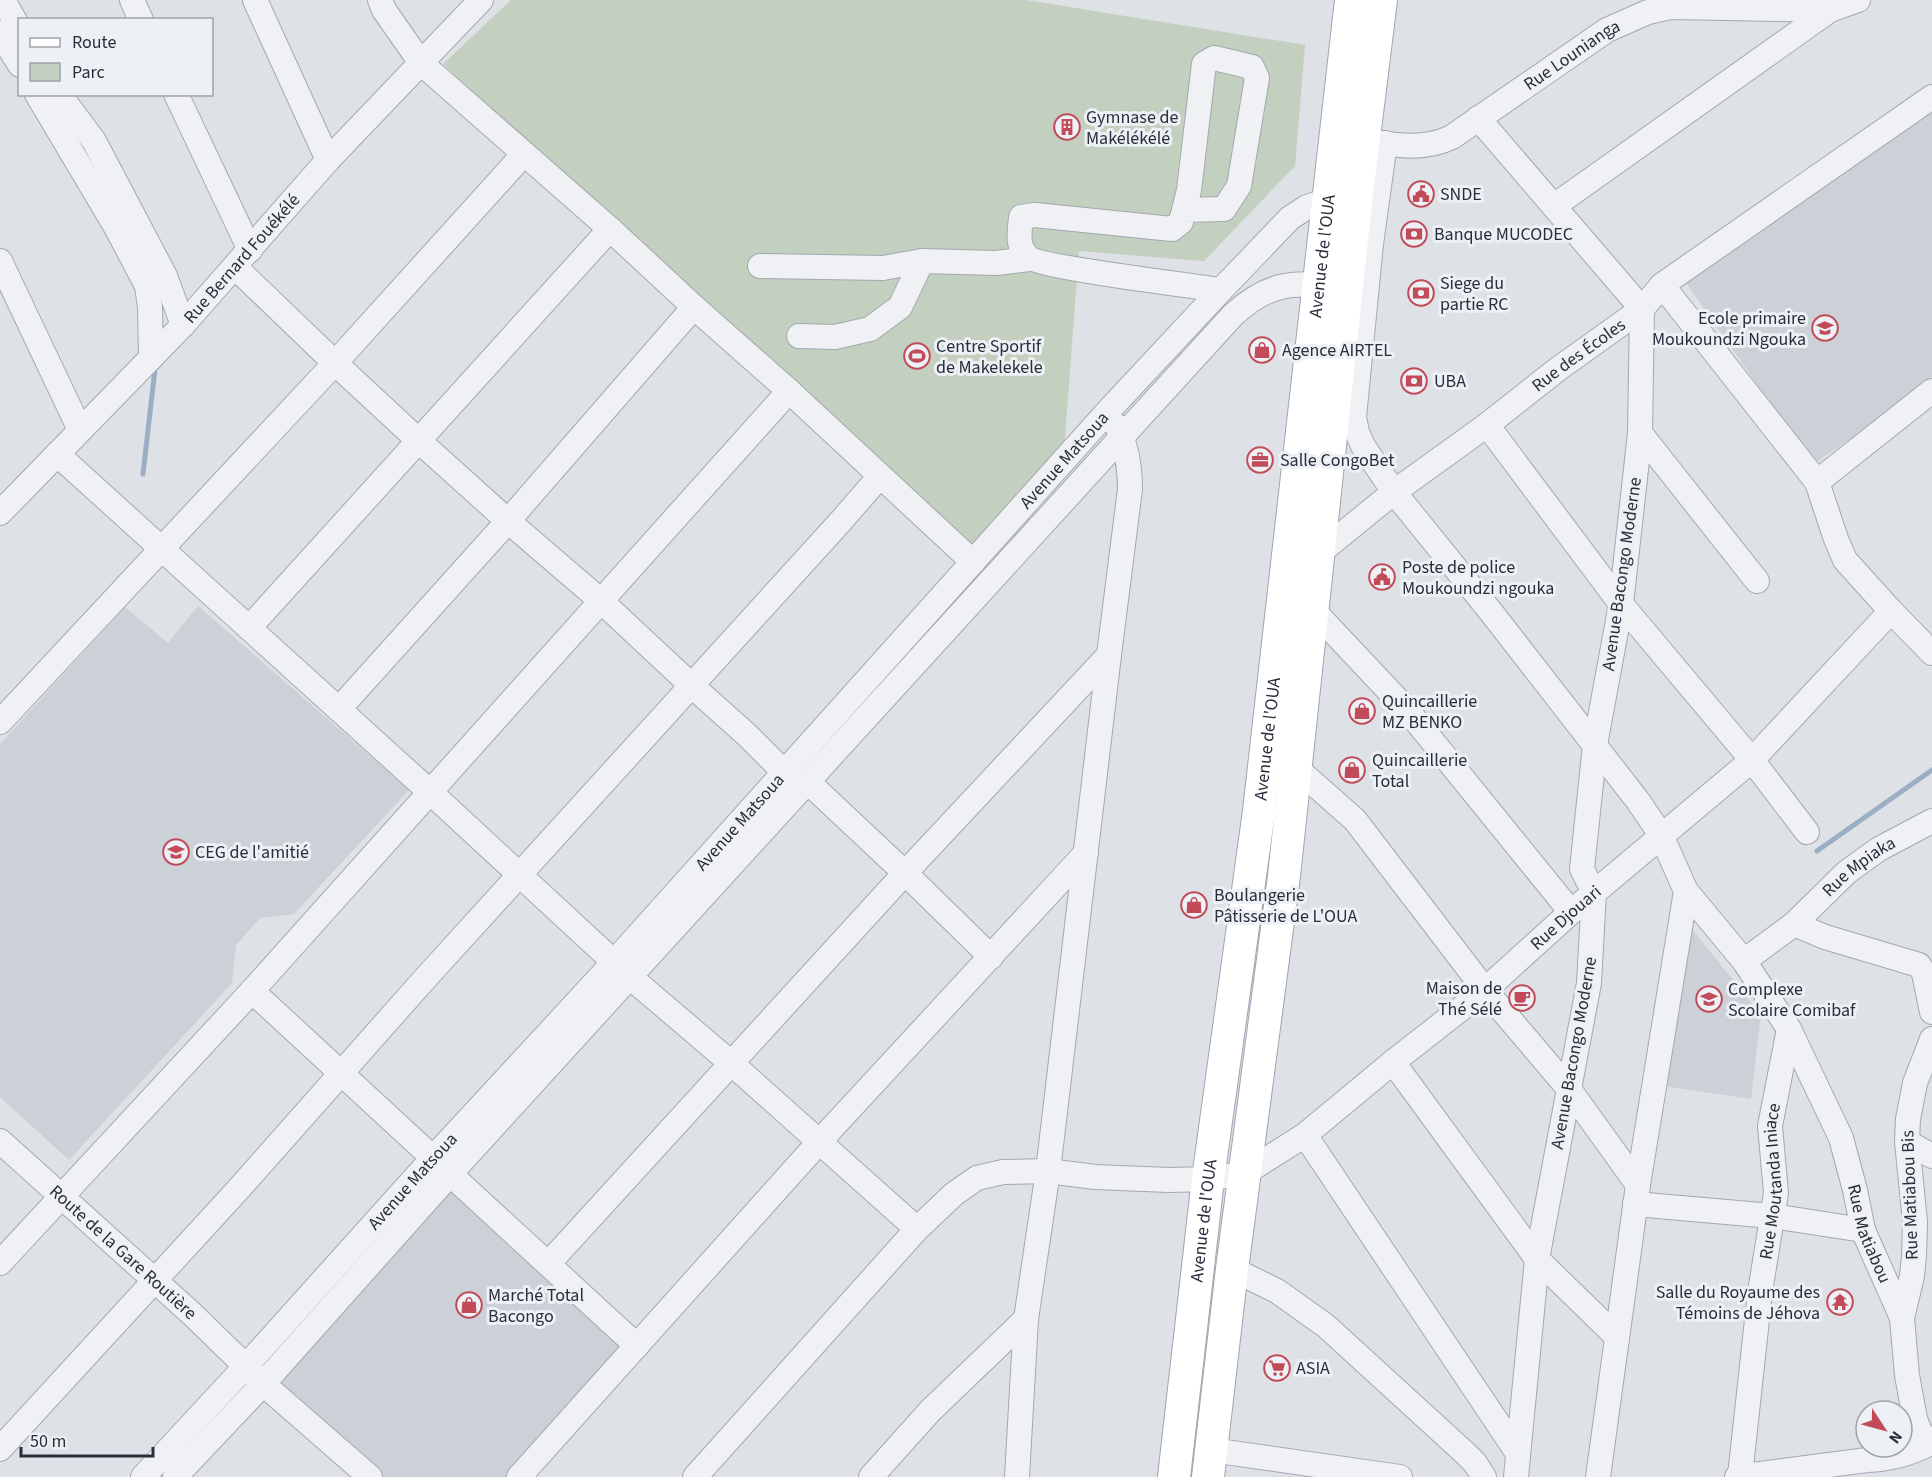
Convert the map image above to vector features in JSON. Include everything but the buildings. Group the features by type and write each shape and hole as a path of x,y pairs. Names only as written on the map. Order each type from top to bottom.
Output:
{"main road":[{"name":"Avenue de l'OUA","path":"1174,1477 1208,1179 1333,285 1341,202 1351,0"},
{"name":"Avenue de l'OUA","path":"1341,202 1375,142 1381,0"},
{"name":"Avenue de l'OUA","path":"1210,1464 1232,1269 1284,876 1311,608 1318,554 1344,415 1333,285 1362,243 1341,202"}],"street":[{"path":"3,0 18,26"},
{"path":"132,0 140,18"},
{"path":"255,0 328,160"},
{"path":"380,0 384,10 421,63 610,229 973,562"},
{"name":"Rue Bernard Fouékélé","path":"0,513 183,325 328,160 481,0"},
{"path":"1554,206 1830,10 1858,0"},
{"name":"Rue Lounianga","path":"1375,142 1418,146 1436,144 1452,137 1607,30 1648,12 1671,7 1830,10"},
{"path":"0,33 18,62"},
{"path":"1029,259 1022,251 1019,241 1021,217 1035,215 1172,229 1181,222 1184,210 1190,190 1204,64 1214,58 1252,67 1257,78 1239,186 1224,208 1184,210"},
{"path":"38,96 116,227 147,285 150,307 150,358"},
{"path":"60,96 94,141 165,276 183,325"},
{"path":"178,96 243,259 335,363 508,521 600,600 747,735 785,773"},
{"name":"Rue des Écoles","path":"1318,554 1394,492 1642,309 1662,285 1932,97"},
{"path":"1478,118 1642,309"},
{"path":"1344,415 1375,142"},
{"path":"0,722 335,363 524,154"},
{"name":"Avenue Matsoua","path":"623,969 785,773 1109,411 1221,290 1290,218 1307,207 1341,202"},
{"path":"249,628 610,229"},
{"path":"760,266 883,268 922,261 996,263 1029,259 1071,268 1221,290"},
{"path":"0,261 80,430"},
{"path":"799,336 834,337 870,329 900,307 922,261"},
{"name":"Avenue Matsoua","path":"143,1477 246,1366 441,1166 623,969 808,782 1233,315 1246,303 1275,287 1301,284 1333,285"},
{"path":"1662,285 1817,482 1845,560 1932,652"},
{"path":"339,709 508,521 694,307"},
{"name":"Avenue Bacongo Moderne","path":"1515,1477 1537,1259 1589,983 1594,893 1582,869 1595,745 1621,604 1640,433 1642,309"},
{"path":"0,1263 252,991 789,391"},
{"path":"1817,482 1932,391"},
{"path":"1017,1477 1026,1319 1048,1171 1108,655 1130,489 1122,436 1109,411"},
{"name":"Rue Matiabou","path":"1344,415 1394,492 1638,801 1661,835 1686,891 1744,961 1789,1029 1841,1138 1863,1230 1902,1318 1912,1408 1920,1432 1931,1443"},
{"path":"1487,425 1621,604 1752,760 1807,832"},
{"path":"1640,433 1757,581"},
{"path":"57,454 623,969 917,1229"},
{"path":"0,1449 880,476"},
{"path":"1311,608 1408,711 1571,912"},
{"name":"Rue Djouari","path":"694,1477 917,1229 954,1194 977,1178 1003,1172 1048,1171 1095,1177 1208,1179 1245,1173 1305,1135 1485,990 1571,912 1752,760 1891,611"},
{"path":"548,1264 905,873 1108,655"},
{"path":"1295,767 1355,820 1485,990 1569,1089 1637,1195 1863,1230"},
{"path":"808,782 991,957"},
{"name":"Rue Mpiaka","path":"1744,961 1794,924 1847,872 1879,849 1932,820"},
{"path":"519,1477 820,1141 1086,853"},
{"path":"1598,1477 1637,1195 1686,891"},
{"path":"1794,924 1826,937 1919,965 1924,973 1932,1011"},
{"path":"252,991 638,1346"},
{"name":"Rue Moutanda Iniace","path":"1738,1477 1760,1292 1776,1193 1770,1126 1789,1029"},
{"name":"Rue Matiabou Bis","path":"1902,1318 1912,1276 1914,1256 1915,1222 1908,1119 1915,1083 1932,1039"},
{"path":"1393,1062 1537,1259 1617,1337"},
{"path":"1305,1135 1517,1452"},
{"name":"Route de la Gare Routière","path":"0,1141 155,1280 263,1384"},
{"path":"1908,1142 1932,1156"},
{"name":"Avenue Matsoua","path":"175,1477 263,1384 441,1166"},
{"path":"1232,1269 1277,1291 1326,1326 1466,1453 1484,1477"},
{"path":"871,1477 930,1411 1026,1319"},
{"path":"263,1384 370,1477"},
{"path":"1738,1477 1887,1459 1910,1453 1931,1443"},
{"path":"1210,1464 1400,1477"}],"shaded area":[{"name":"Ecole primaire Moukoundzi Ngouka","path":"1932,107 1932,377 1813,464 1684,280"},
{"name":"CEG de l'amitié","path":"198,606 409,790 294,914 260,918 236,945 232,983 69,1160 0,1097 0,744 125,607 168,643"},
{"name":"Complexe Scolaire Comibaf","path":"1683,918 1761,1015 1751,1099 1656,1085"},
{"name":"Marché Total Bacongo","path":"459,1182 637,1346 519,1477 370,1477 269,1389"}],"green space":[{"name":"Centre Sportif de Makelekele","path":"511,0 1026,0 1305,45 1295,166 1204,261 1079,251 1064,451 974,548 443,64"}],"waterway":[{"path":"143,474 155,369"},
{"path":"1817,851 1932,770"}],"place":[{"name":"Gymnase de Makélékélé","path":"1067,127"},
{"name":"SNDE","path":"1421,194"},
{"name":"Banque MUCODEC","path":"1414,234"},
{"name":"Siege du partie RC","path":"1421,293"},
{"name":"Ecole primaire Moukoundzi Ngouka","path":"1825,328"},
{"name":"Agence AIRTEL","path":"1262,350"},
{"name":"Centre Sportif de Makelekele","path":"917,356"},
{"name":"UBA","path":"1414,381"},
{"name":"Salle CongoBet","path":"1260,460"},
{"name":"Poste de police Moukoundzi ngouka","path":"1382,577"},
{"name":"Quincaillerie MZ BENKO","path":"1362,711"},
{"name":"Quincaillerie Total","path":"1352,770"},
{"name":"CEG de l'amitié","path":"176,852"},
{"name":"Boulangerie Pâtisserie de L'OUA","path":"1194,905"},
{"name":"Maison de Thé Sélé","path":"1522,998"},
{"name":"Complexe Scolaire Comibaf","path":"1709,999"},
{"name":"Salle du Royaume des Témoins de Jéhova","path":"1840,1302"},
{"name":"Marché Total Bacongo","path":"469,1305"},
{"name":"ASIA","path":"1277,1368"}]}
